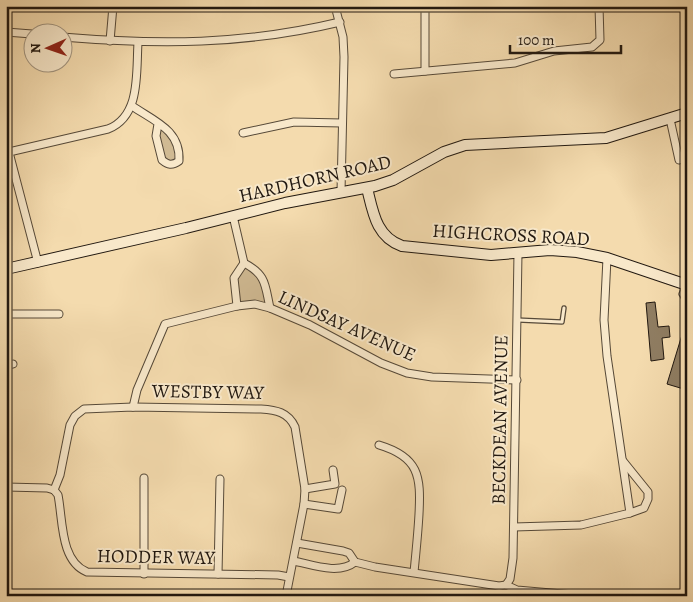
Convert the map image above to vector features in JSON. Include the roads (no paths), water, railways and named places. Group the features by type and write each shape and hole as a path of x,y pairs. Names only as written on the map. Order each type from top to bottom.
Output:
{"street":[{"path":"110,41 113,6"},
{"path":"335,6 340,22 344,57 341,192"},
{"path":"425,6 425,71"},
{"path":"394,74 515,63 554,51 592,47 600,40 599,6"},
{"path":"687,6 687,44"},
{"path":"72,38 138,43 248,38 340,22"},
{"path":"6,32 22,33"},
{"path":"9,152 108,129 121,122 132,106 138,43"},
{"path":"132,106 166,128 177,142 179,161 174,164 168,164 162,160 156,136 158,124"},
{"name":"HARDHORN ROAD","path":"6,269 38,263 285,202 366,188 393,180 444,152 465,145 606,138 687,113"},
{"path":"670,119 679,160"},
{"path":"243,133 294,122 342,123"},
{"path":"6,141 38,263"},
{"path":"677,152 686,153"},
{"name":"HIGHCROSS ROAD","path":"366,188 377,225 383,234 395,244 491,255 543,250 568,251 607,258 686,284"},
{"path":"233,216 244,263 234,278 237,306"},
{"name":"BECKDEAN AVENUE","path":"506,585 512,570 514,527 518,253"},
{"path":"607,258 605,339 630,513"},
{"path":"244,263 255,269 263,278 270,308"},
{"name":"LINDSAY AVENUE","path":"133,407 137,390 165,324 237,306 255,304 270,308 318,329 380,363 407,373 432,377 517,380"},
{"path":"6,314 59,314"},
{"name":"WESTBY WAY","path":"54,490 60,475 70,426 75,416 84,408 261,409 282,412 296,427 305,489 294,561 286,596"},
{"path":"380,445 405,456 418,474 420,494 414,572"},
{"path":"514,527 572,526 644,508 648,499 648,492 622,460"},
{"path":"305,489 335,484 333,470"},
{"path":"144,478 144,574"},
{"path":"218,574 220,479"},
{"path":"6,487 47,488 54,490"},
{"name":"HODDER WAY","path":"54,490 58,494 69,558 75,565 87,572 278,575 289,577"},
{"path":"304,504 338,509 342,490"},
{"path":"297,543 343,551 349,553 355,562 375,567 499,586 506,585 517,590 574,595"},
{"path":"294,561 337,569 349,567 355,562"}],"lane":[{"path":"686,284 681,294 687,304"},
{"path":"518,320 562,322 564,308"}]}
